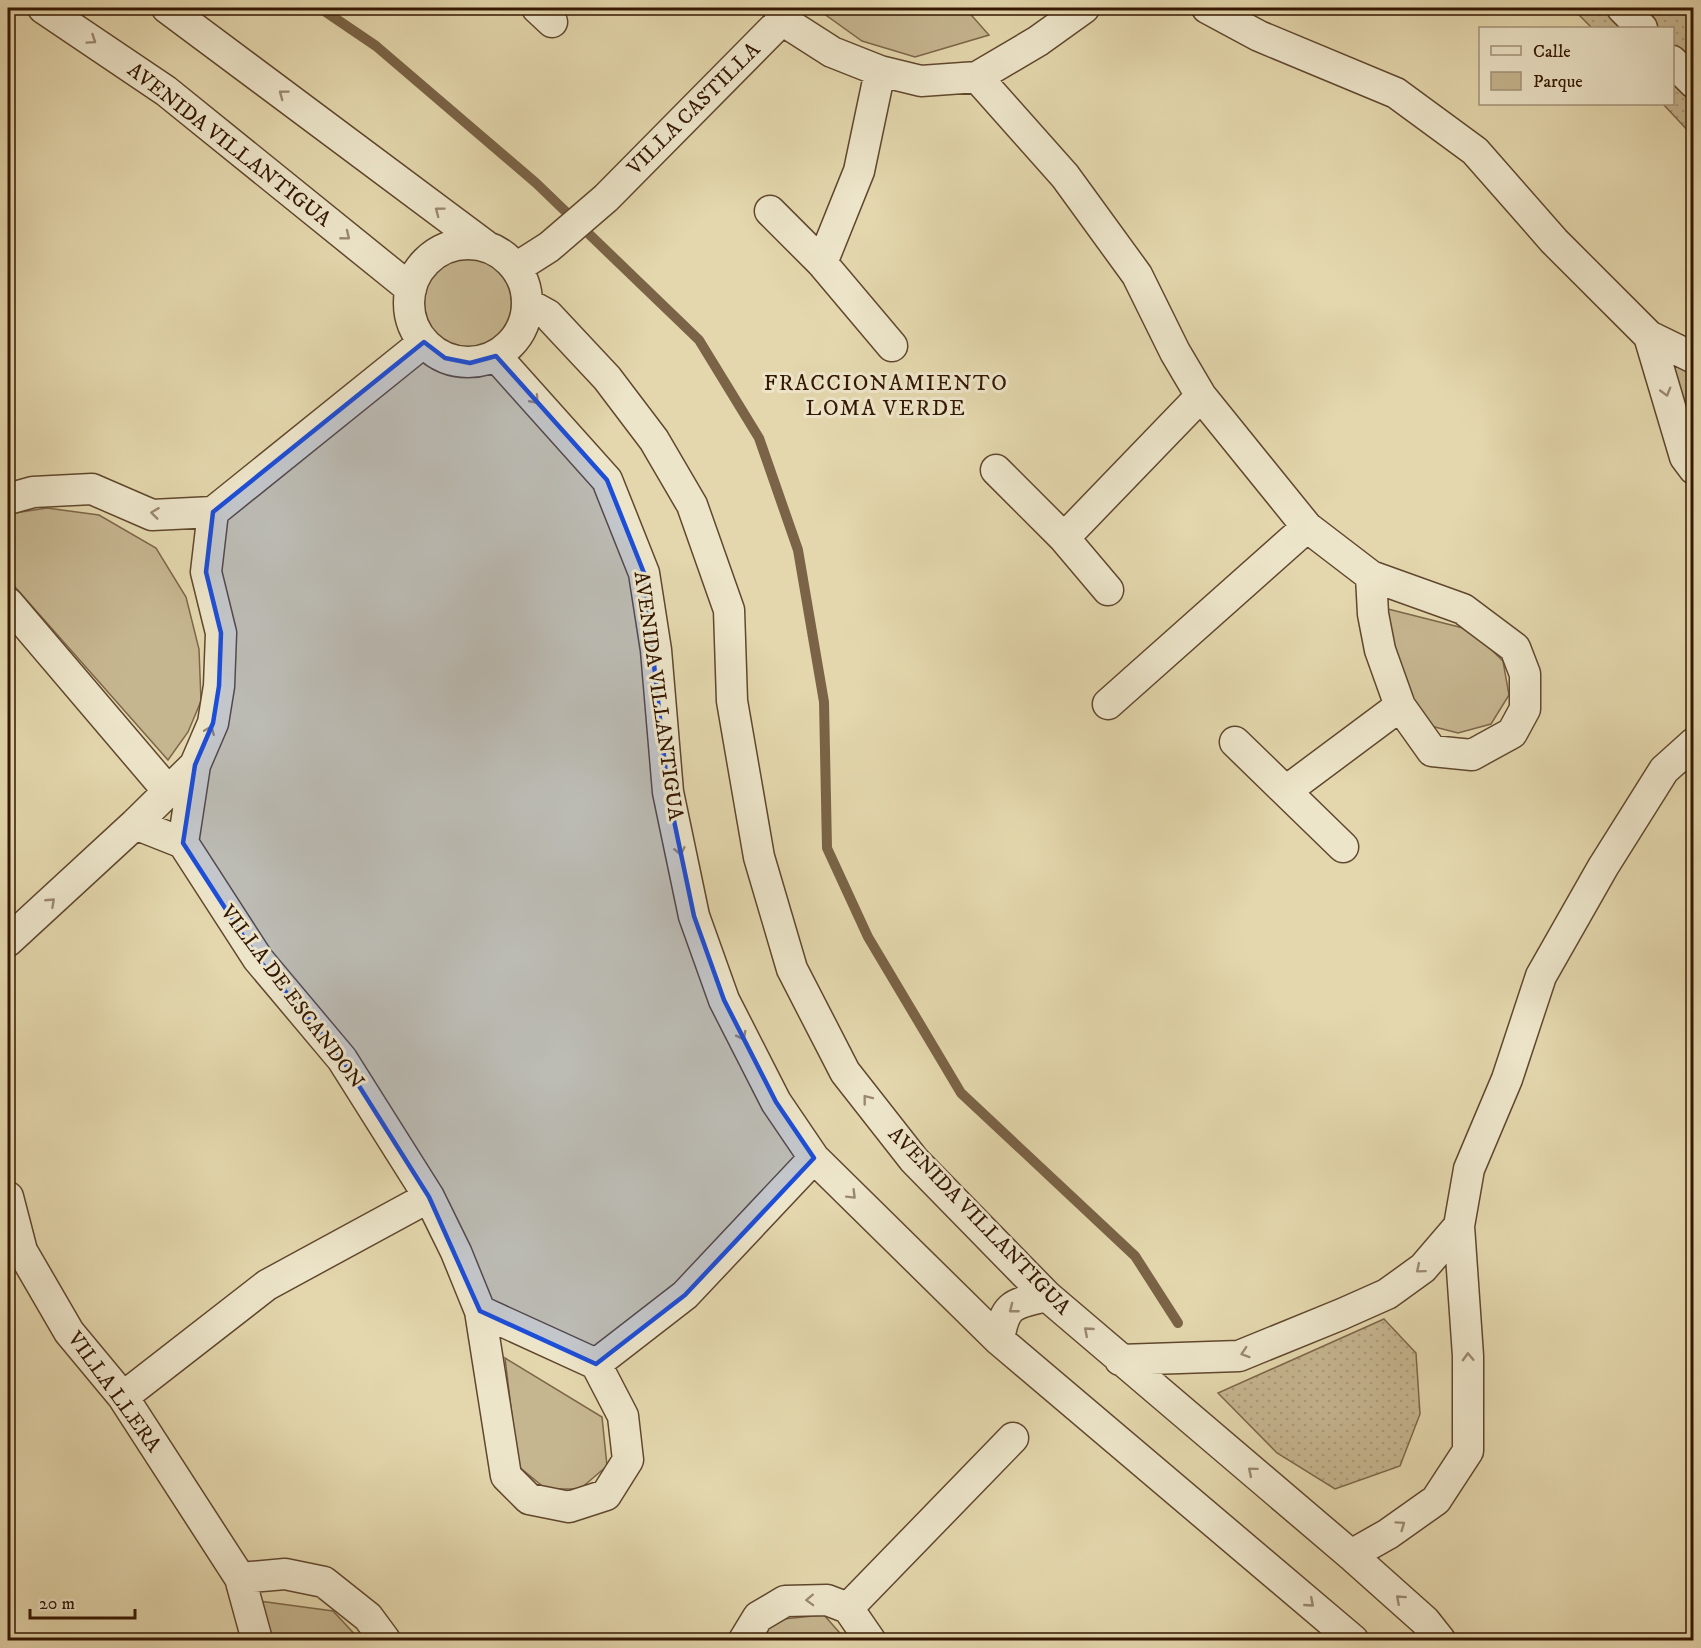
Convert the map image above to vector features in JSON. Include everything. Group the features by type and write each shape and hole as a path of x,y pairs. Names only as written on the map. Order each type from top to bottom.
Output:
{"street":[{"name":"AVENIDA VILLANTIGUA","path":"43,8 166,91 411,289"},
{"path":"167,8 486,246 503,255 516,268 525,286 528,304 525,321 519,335 509,348 496,356 470,363 445,358 424,342 413,326 409,308 411,289 419,271 431,257 448,248 466,244 486,246"},
{"path":"780,14 832,52 880,71 921,81 977,76 1038,40 1084,8"},
{"path":"1207,8 1259,36 1396,93 1475,152 1554,241 1649,336 1694,358"},
{"path":"1622,8 1641,27"},
{"name":"VILLA CASTILLA","path":"516,268 549,247 606,198 780,14"},
{"path":"1674,63 1694,83"},
{"path":"822,263 859,171 880,71"},
{"path":"977,76 1065,176 1137,275 1175,352 1201,396 1307,527 1371,576 1463,609 1515,648 1525,674 1525,710 1512,733 1472,754 1432,751 1400,706 1380,650 1373,614 1371,576"},
{"path":"770,211 822,263 892,346"},
{"name":"AVENIDA VILLANTIGUA","path":"528,304 548,315 607,378 654,440 692,505 729,610 732,701 759,857 792,969 845,1072 915,1160 1047,1296 1351,1555 1425,1621 1440,1641"},
{"path":"1649,336 1685,457 1694,469"},
{"path":"8,500 33,492 92,489 152,515 213,512 424,342"},
{"name":"AVENIDA VILLANTIGUA","path":"496,356 607,480 644,573 656,650 668,792 694,916 724,1000 776,1102 814,1158 999,1341 1353,1641"},
{"path":"1064,538 1201,396"},
{"path":"996,470 1064,538 1108,590"},
{"path":"135,824 183,843 195,765 213,723 219,686 221,633 206,572 213,512"},
{"path":"1108,704 1307,527"},
{"path":"8,603 168,791"},
{"path":"1286,791 1400,706"},
{"path":"1235,742 1343,847"},
{"path":"1351,1555 1388,1534 1436,1500 1468,1451 1468,1356 1459,1226 1468,1169 1507,1079 1541,976 1603,867 1664,770 1694,743"},
{"path":"8,942 195,765"},
{"name":"VILLA DE ESCANDON","path":"183,843 258,959 342,1059 429,1197 456,1252 480,1311 506,1476 529,1499 569,1507 606,1495 628,1460 623,1416 596,1364"},
{"path":"480,1311 596,1364 685,1294 814,1158"},
{"name":"VILLA LLERA","path":"8,1197 22,1251 69,1332 123,1397 240,1578 257,1641"},
{"path":"123,1397 267,1285 429,1197"},
{"path":"1120,1360 1239,1356 1387,1294 1423,1268 1459,1226"},
{"path":"999,1341 1002,1319 1009,1310 1018,1303 1047,1296"},
{"path":"848,1608 1013,1438"},
{"path":"240,1578 285,1574 324,1582 368,1617 385,1641"},
{"path":"744,1641 758,1617 785,1601 827,1599 848,1608 870,1641"}],"highlighted area":[{"path":"424,342 445,358 470,363 496,356 607,480 644,573 668,792 694,916 724,1000 776,1102 814,1158 685,1295 596,1364 480,1311 429,1197 342,1059 258,959 183,843 195,765 213,723 219,686 221,633 206,572 213,512"}],"green space":[{"path":"816,8 965,8 989,35 915,57 862,41"},
{"path":"1572,8 1693,8 1693,136 1664,105 1674,105 1674,27 1591,27"},
{"path":"468,254 486,258 502,268 512,284 516,302 512,320 502,336 486,346 468,350 450,346 434,336 424,320 420,302 424,284 434,268 450,258"},
{"path":"1667,360 1693,373 1693,439"},
{"path":"47,508 99,515 156,548 186,597 199,649 201,701 188,732 168,760 8,579 8,514"},
{"path":"1384,608 1471,630 1503,661 1509,695 1491,724 1458,733 1431,726 1410,701"},
{"path":"1384,1319 1416,1353 1420,1414 1400,1466 1335,1489 1277,1453 1218,1393"},
{"path":"505,1358 602,1417 607,1466 580,1489 546,1489 518,1466"},
{"path":"259,1601 333,1611 360,1640 270,1640"},
{"path":"824,1615 846,1640 757,1640 773,1620"}],"waterway":[{"path":"320,8 376,46 536,183 699,340 759,438 798,550 824,702 827,848 868,937 961,1093 1135,1256 1178,1323"}],"district":[{"name":"FRACCIONAMIENTO LOMA VERDE","path":"886,396"}]}
